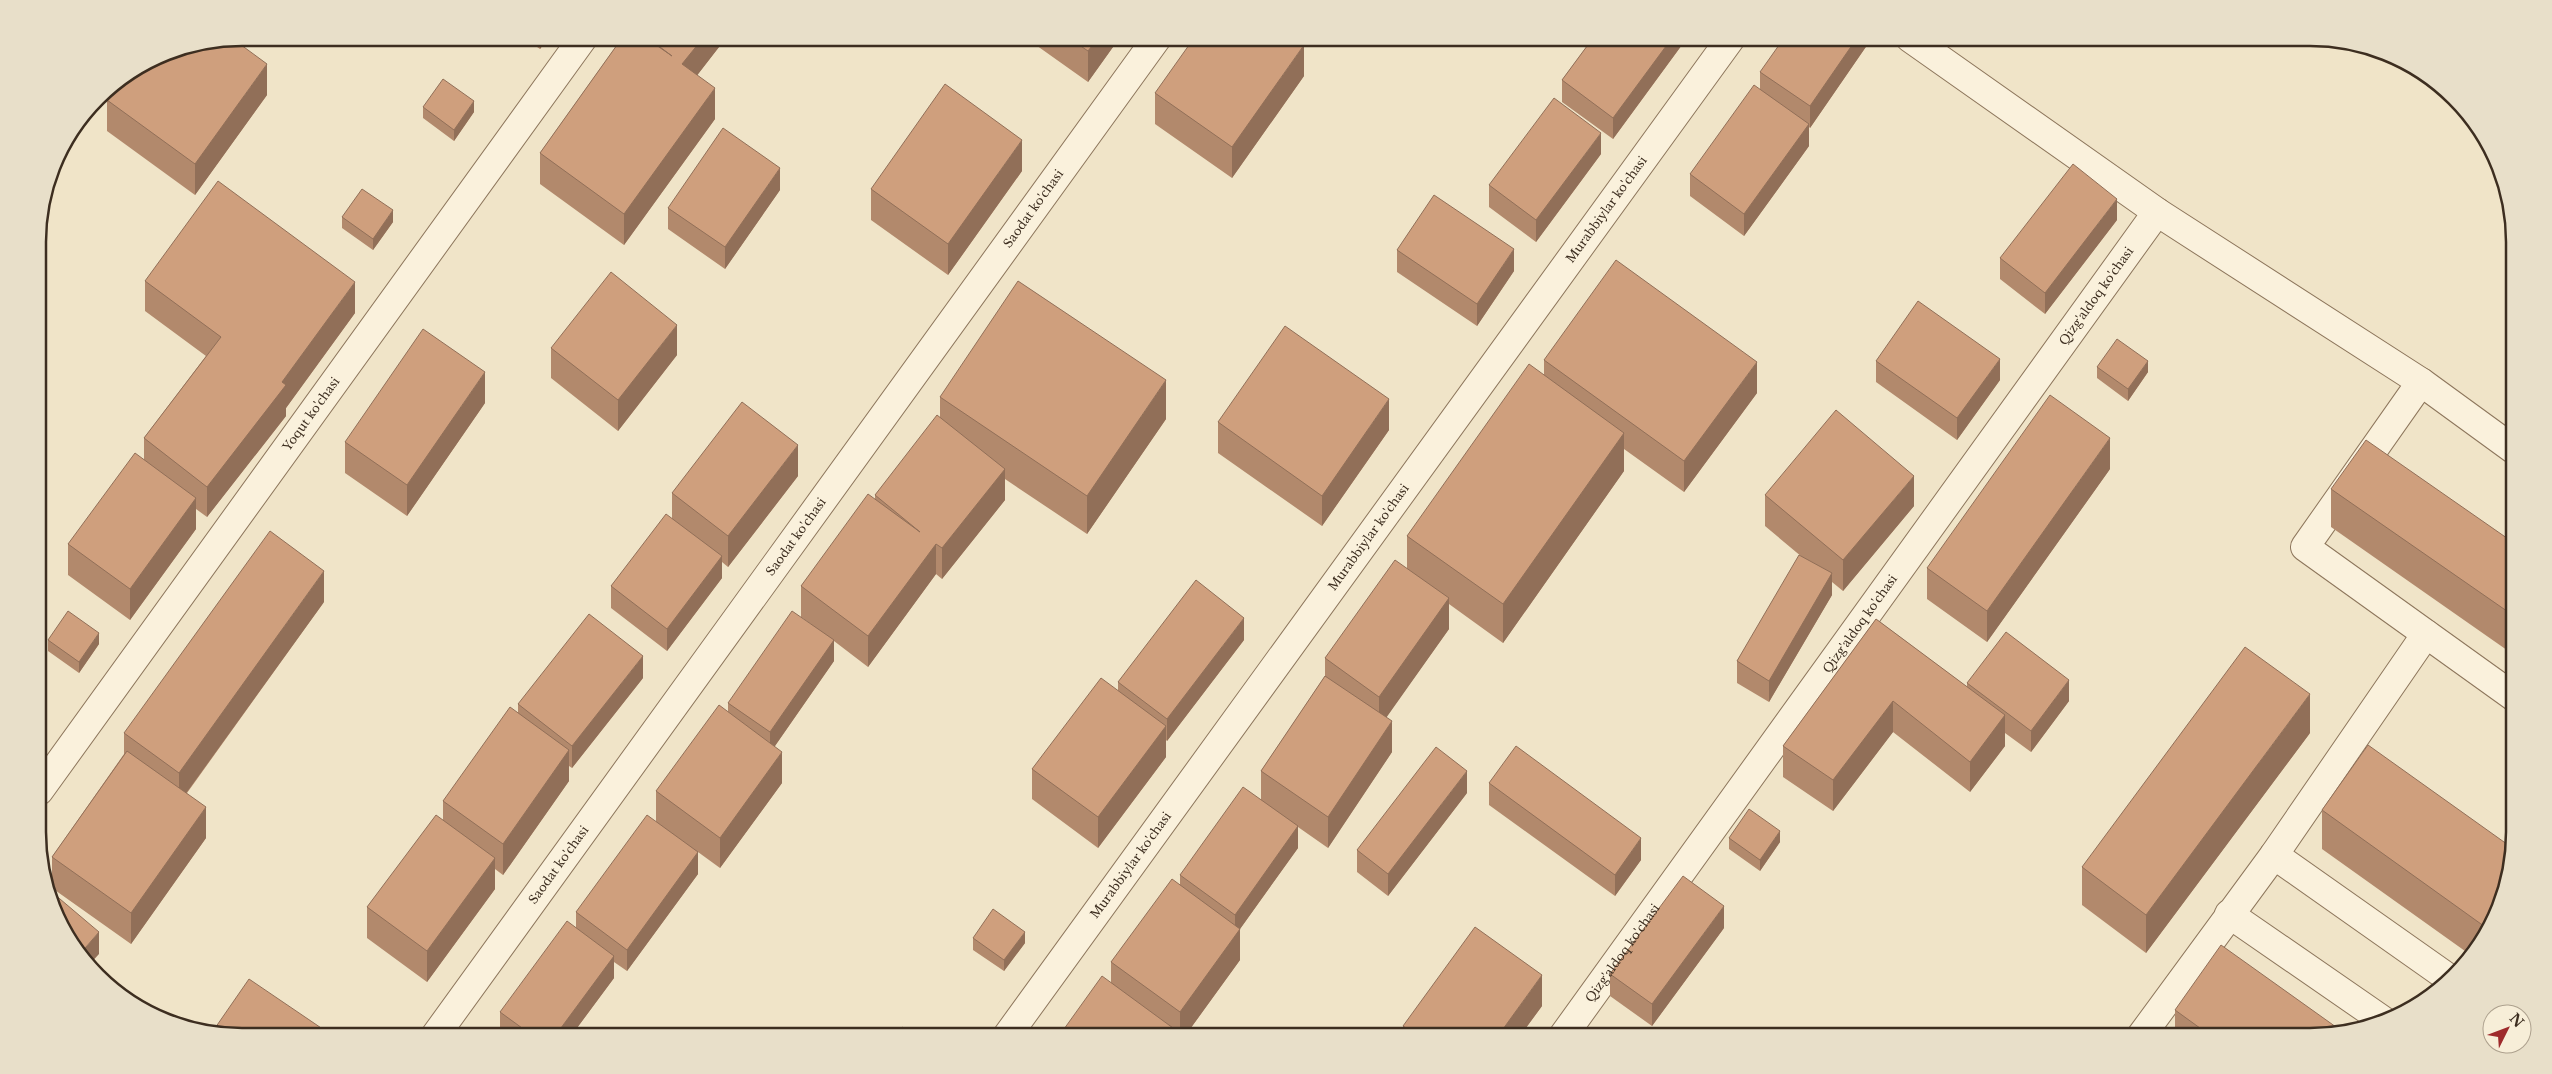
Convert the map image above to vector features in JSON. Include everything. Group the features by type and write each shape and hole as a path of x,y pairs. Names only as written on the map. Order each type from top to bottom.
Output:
{"street":[{"name":"Yoqut ko'chasi","path":"46,781 577,46"},
{"name":"Saodat ko'chasi","path":"441,1028 1151,46"},
{"name":"Murabbiylar ko'chasi","path":"1013,1028 1725,46"},
{"path":"1921,46 2157,212 2421,382 2506,444"},
{"name":"Qizg'aldoq ko'chasi","path":"1569,1028 2157,212"},
{"path":"2421,382 2305,547 2506,691"},
{"path":"2147,1028 2274,855 2426,634"},
{"path":"2274,855 2444,974"},
{"path":"2229,914 2377,1016"}],"building":[{"path":"243,46 267,64 195,164 108,100 133,79 167,61 204,50"},
{"path":"616,46 658,46 672,56 659,46 697,46 682,64 715,88 624,214 540,153"},
{"path":"1081,46 1092,46 1088,51"},
{"path":"1188,46 1303,46 1232,147 1155,93"},
{"path":"1587,46 1666,46 1613,118 1562,80"},
{"path":"1778,46 1851,46 1810,106 1760,72"},
{"path":"443,79 474,101 454,130 423,107"},
{"path":"945,84 1022,140 948,244 871,189"},
{"path":"1754,85 1809,124 1744,214 1690,174"},
{"path":"1554,98 1601,133 1536,220 1489,185"},
{"path":"723,128 780,168 725,247 668,208"},
{"path":"2073,164 2117,199 2045,293 2000,258"},
{"path":"218,181 355,282 282,382 286,385 207,487 144,438 221,337 145,281"},
{"path":"362,189 393,210 373,239 342,217"},
{"path":"1434,195 1514,249 1477,304 1397,250"},
{"path":"1616,260 1757,362 1684,461 1544,360"},
{"path":"611,272 677,325 618,400 551,348"},
{"path":"1018,281 1166,380 1087,496 940,397"},
{"path":"1918,301 2000,359 1957,418 1876,361"},
{"path":"1285,326 1389,399 1322,496 1218,422"},
{"path":"423,329 485,372 407,485 345,442"},
{"path":"2117,339 2148,361 2128,389 2097,367"},
{"path":"1529,364 1624,433 1503,604 1407,536"},
{"path":"2050,395 2110,438 1987,611 1927,568"},
{"path":"742,402 798,445 728,536 672,493"},
{"path":"1836,410 1914,476 1843,560 1765,495"},
{"path":"937,415 1005,469 942,548 936,544 868,636 801,586 868,494 920,532 875,495"},
{"path":"2366,440 2506,537 2506,610 2331,489"},
{"path":"135,453 196,498 130,589 68,544"},
{"path":"666,514 722,556 667,629 611,586"},
{"path":"270,531 324,571 179,773 124,733"},
{"path":"1799,555 1832,573 1769,681 1737,661"},
{"path":"1395,560 1449,598 1379,697 1325,658"},
{"path":"1196,580 1244,618 1167,719 1118,682"},
{"path":"68,611 99,633 79,662 48,640"},
{"path":"792,611 834,640 770,732 728,703"},
{"path":"589,614 643,656 572,746 518,704"},
{"path":"1876,619 2005,715 1970,762 1893,701 1833,780 1783,746"},
{"path":"2006,632 2069,680 2031,731 1967,683"},
{"path":"2245,647 2310,694 2146,915 2082,867"},
{"path":"1325,676 1392,721 1328,817 1261,771"},
{"path":"1101,678 1166,726 1098,817 1032,769"},
{"path":"719,705 782,752 720,838 656,791"},
{"path":"510,707 569,750 503,844 443,801"},
{"path":"2368,745 2505,843 2499,882 2491,907 2482,925 2322,810"},
{"path":"1516,746 1641,838 1615,875 1489,783"},
{"path":"1436,747 1467,771 1388,874 1357,850"},
{"path":"127,751 206,807 131,913 52,857"},
{"path":"1243,787 1298,826 1235,915 1180,875"},
{"path":"1749,809 1780,831 1760,860 1729,838"},
{"path":"436,815 495,858 427,951 367,907"},
{"path":"647,815 698,852 627,950 576,912"},
{"path":"1683,876 1724,906 1652,1004 1610,974"},
{"path":"1172,879 1240,929 1180,1012 1111,962"},
{"path":"58,897 99,932 85,948 66,918"},
{"path":"993,909 1025,932 1004,960 973,938"},
{"path":"567,921 614,956 561,1028 522,1028 500,1012"},
{"path":"1475,927 1542,975 1504,1028 1406,1028 1403,1026"},
{"path":"2221,945 2335,1026 2309,1028 2200,1028 2175,1010"},
{"path":"1102,976 1173,1028 1065,1028"},
{"path":"249,979 321,1028 243,1028 217,1026"}]}
